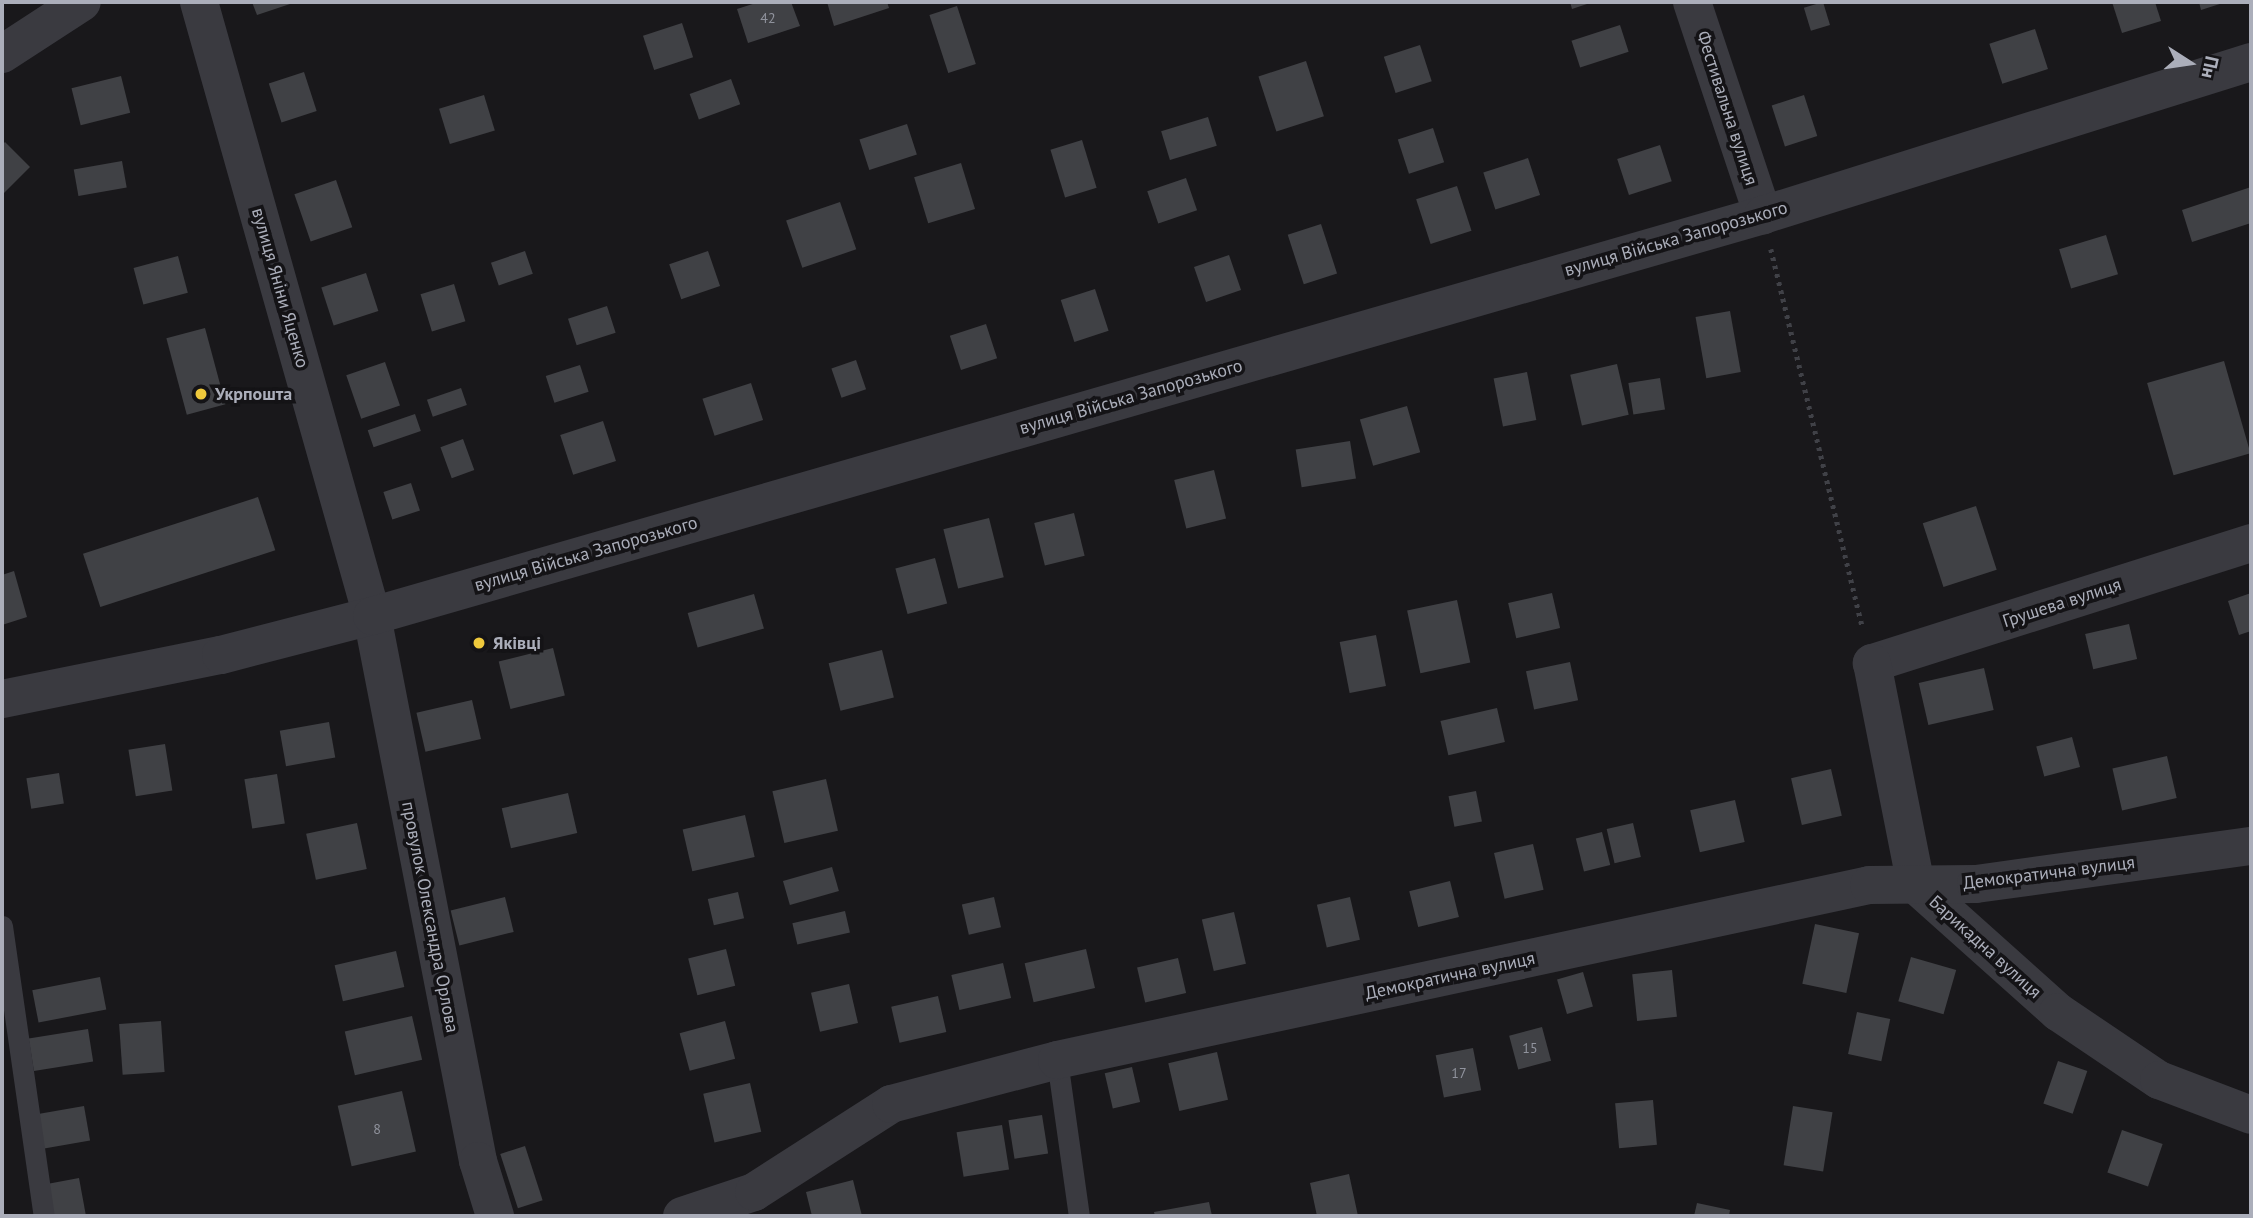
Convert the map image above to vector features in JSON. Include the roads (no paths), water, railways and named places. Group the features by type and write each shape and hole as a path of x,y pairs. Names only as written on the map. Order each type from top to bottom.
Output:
{"street":[{"path":"2,54 82,2"},
{"name":"вулиця Яніни Яценко","path":"199,2 372,616"},
{"name":"Фестивальна вулиця","path":"1692,2 1763,215"},
{"name":"вулиця Війська Запорозького","path":"2,699 221,655 372,616 1763,215 2251,62"},
{"name":"Грушева вулиця","path":"1872,663 2251,543"},
{"name":"провулок Олександра Орлова","path":"372,616 478,1161 495,1216"},
{"name":"Барикадна вулиця","path":"1872,663 1916,885 2058,1012 2159,1080 2251,1115"},
{"name":"Демократична вулиця","path":"682,1216 754,1192 891,1104 1057,1060 1869,885 1976,884 2251,846"}],"lane":[{"path":"2,926 44,1216"},
{"path":"1057,1060 1079,1216"}],"place":[{"name":"Укрпошта","path":"201,394"},
{"name":"Яківці","path":"479,643"}]}
